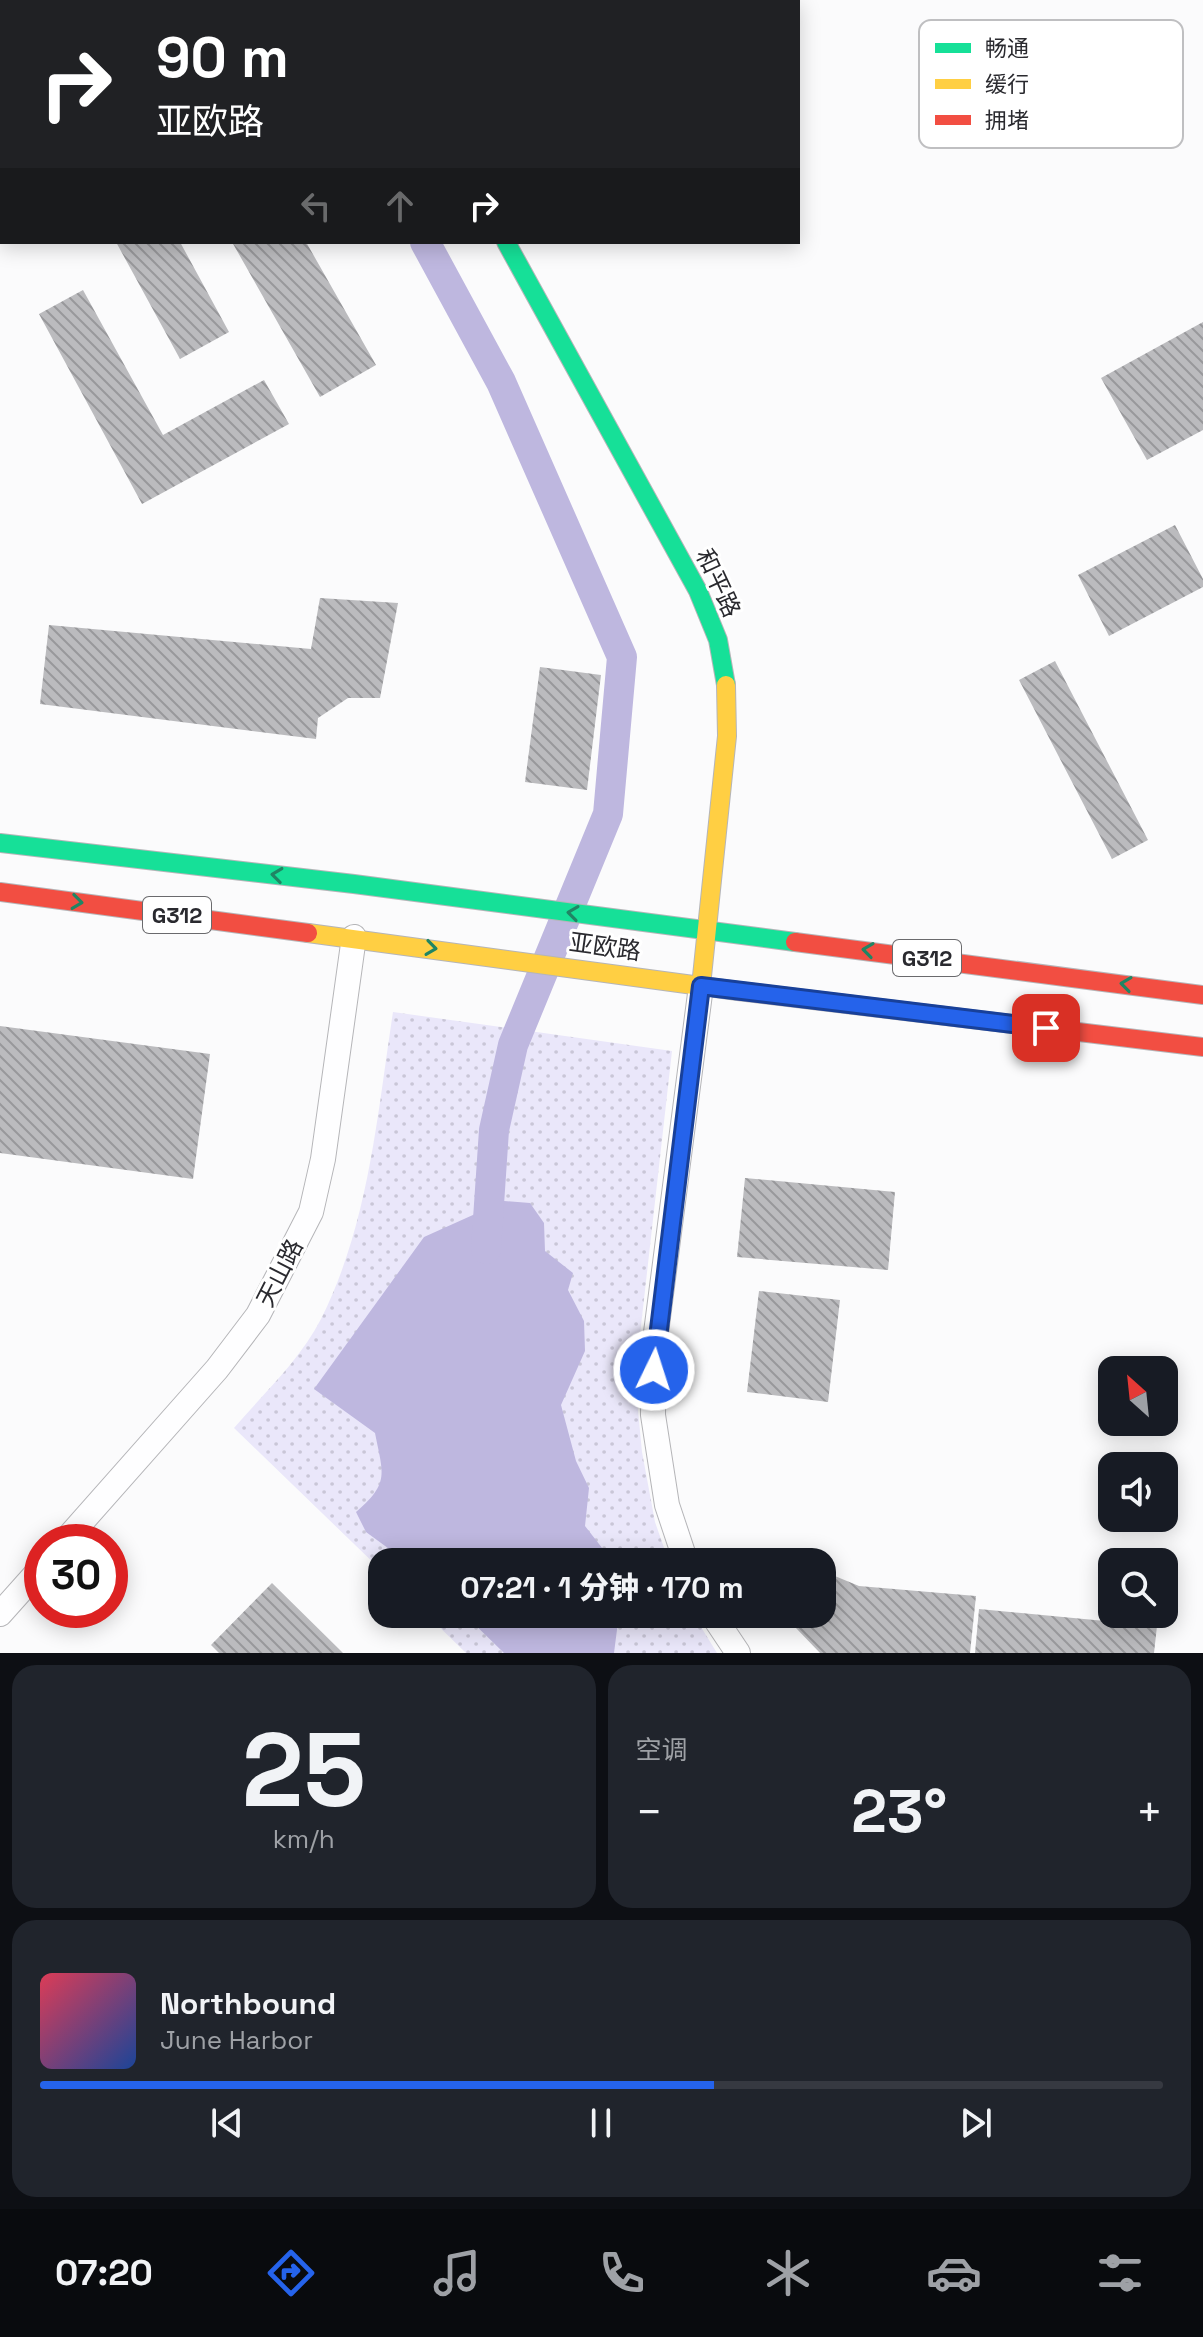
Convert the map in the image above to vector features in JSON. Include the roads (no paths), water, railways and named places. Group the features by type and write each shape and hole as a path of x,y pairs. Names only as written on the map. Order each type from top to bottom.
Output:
{"main road":[{"name":"和平路","path":"507,244 698,591 718,640 726,682 727,736 701,986"},
{"name":"亚欧路","path":"0,843 354,884 1203,995"},
{"name":"亚欧路","path":"0,892 354,937 701,986 1203,1047"}],"street":[{"name":"天山路","path":"80,1524 217,1369 258,1315 311,1212 323,1159 354,937"},
{"path":"681,1548 667,1505 655,1430 654,1348 701,986"},
{"path":"0,1614 24,1587"},
{"path":"721,1628 738,1653"}],"waterway":[{"path":"426,244 501,382 622,657 608,814 513,1045 494,1130 486,1249"}]}
